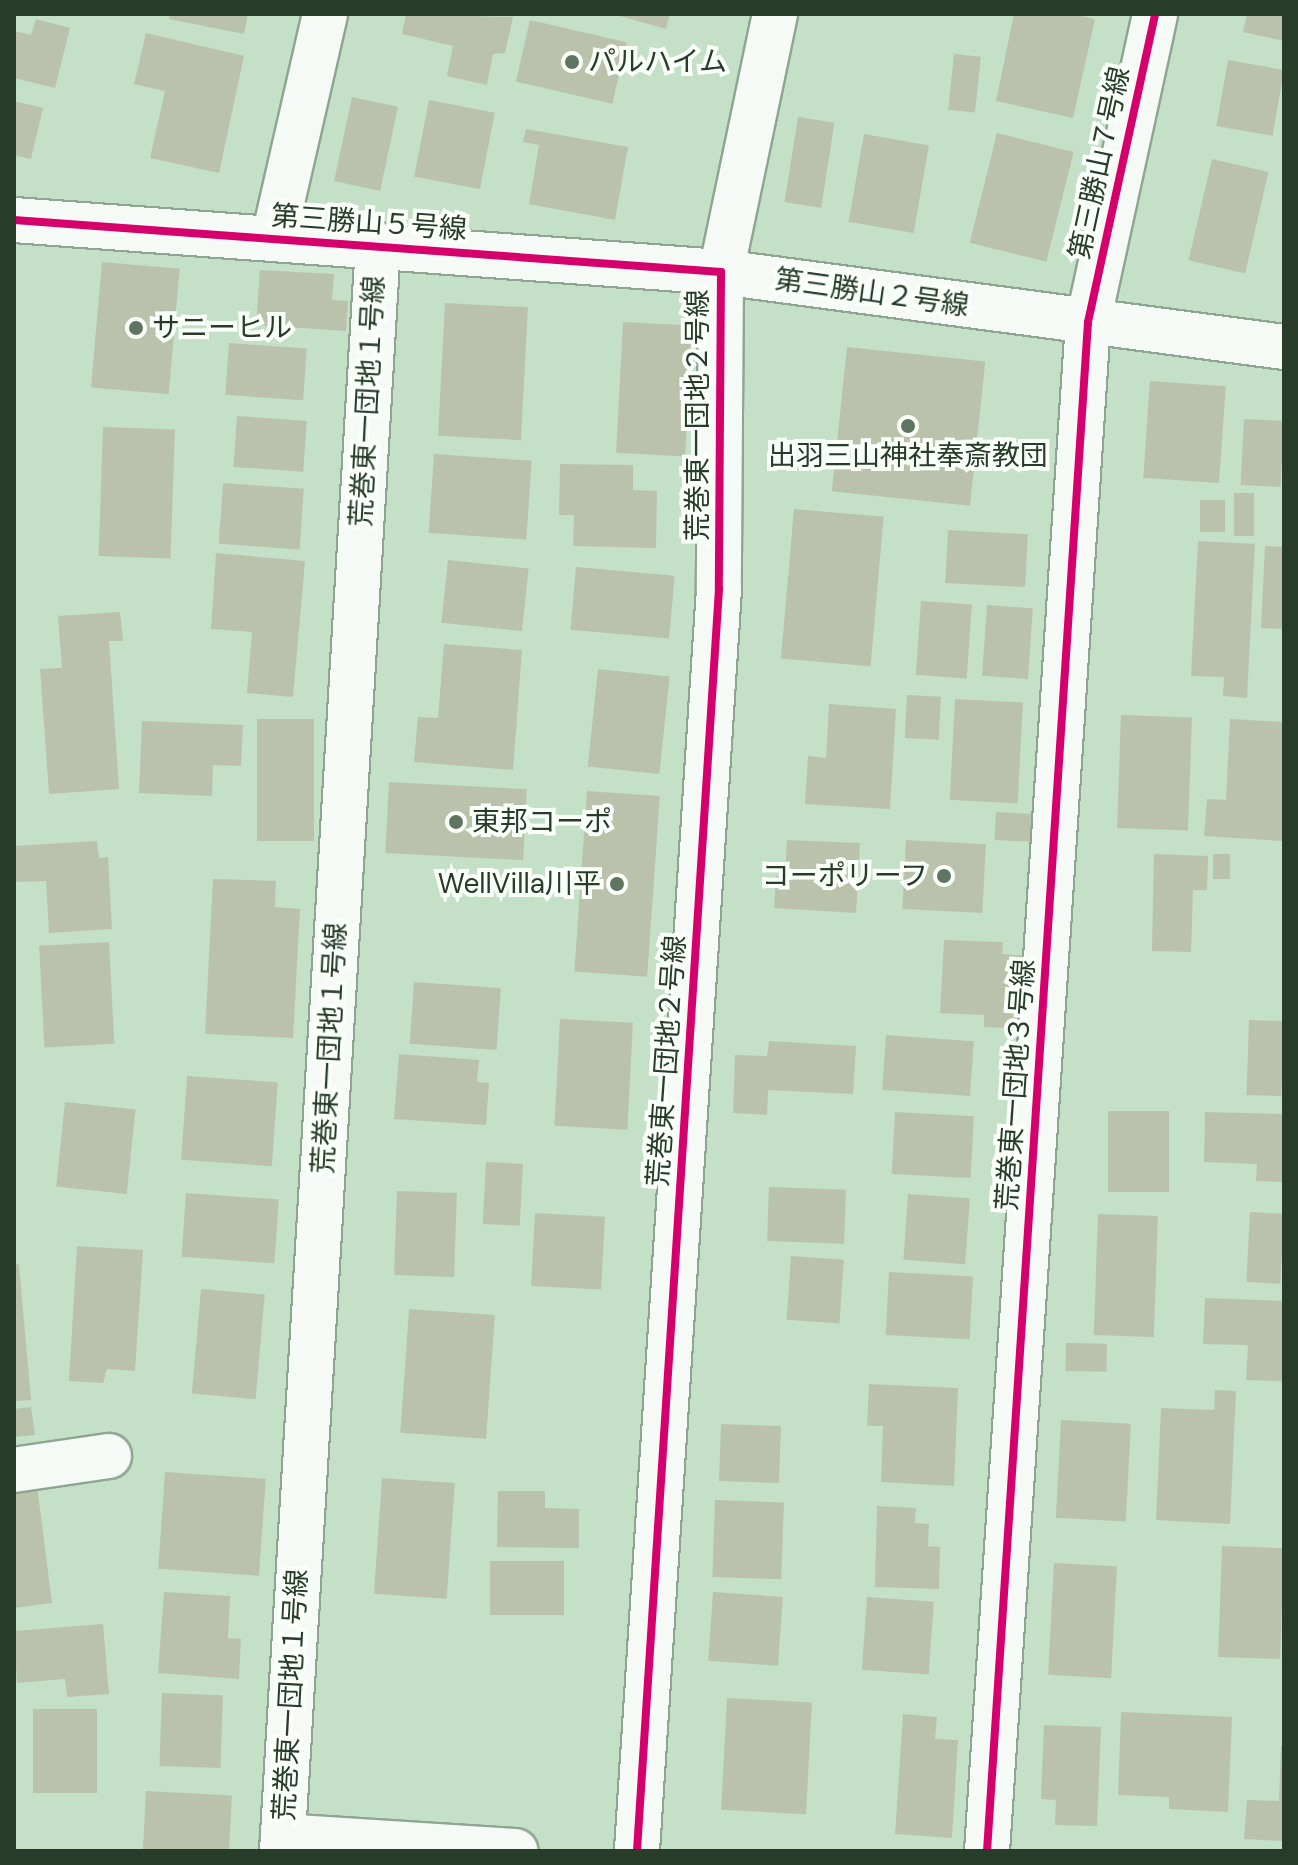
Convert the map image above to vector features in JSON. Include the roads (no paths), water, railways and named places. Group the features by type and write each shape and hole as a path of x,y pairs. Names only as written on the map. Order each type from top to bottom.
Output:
{"street":[{"path":"274,237 325,14"},
{"path":"721,272 775,14"},
{"name":"第三勝山７号線","path":"1088,322 1155,14"},
{"name":"第三勝山５号線","path":"14,220 721,272"},
{"name":"荒巻東一団地１号線","path":"282,1843 378,245"},
{"name":"第三勝山２号線","path":"721,272 1284,347"},
{"name":"荒巻東一団地２号線","path":"637,1851 719,589 721,272"},
{"name":"荒巻東一団地３号線","path":"987,1851 1088,322"},
{"path":"14,1470 109,1456"},
{"path":"282,1843 516,1851"}],"place":[{"name":"パルハイム","path":"572,62"},
{"name":"サニーヒル","path":"136,328"},
{"name":"出羽三山神社奉斎教団","path":"908,426"},
{"name":"東邦コーポ","path":"456,822"},
{"name":"コーポリーフ","path":"944,876"},
{"name":"WellVilla川平","path":"617,884"}]}
